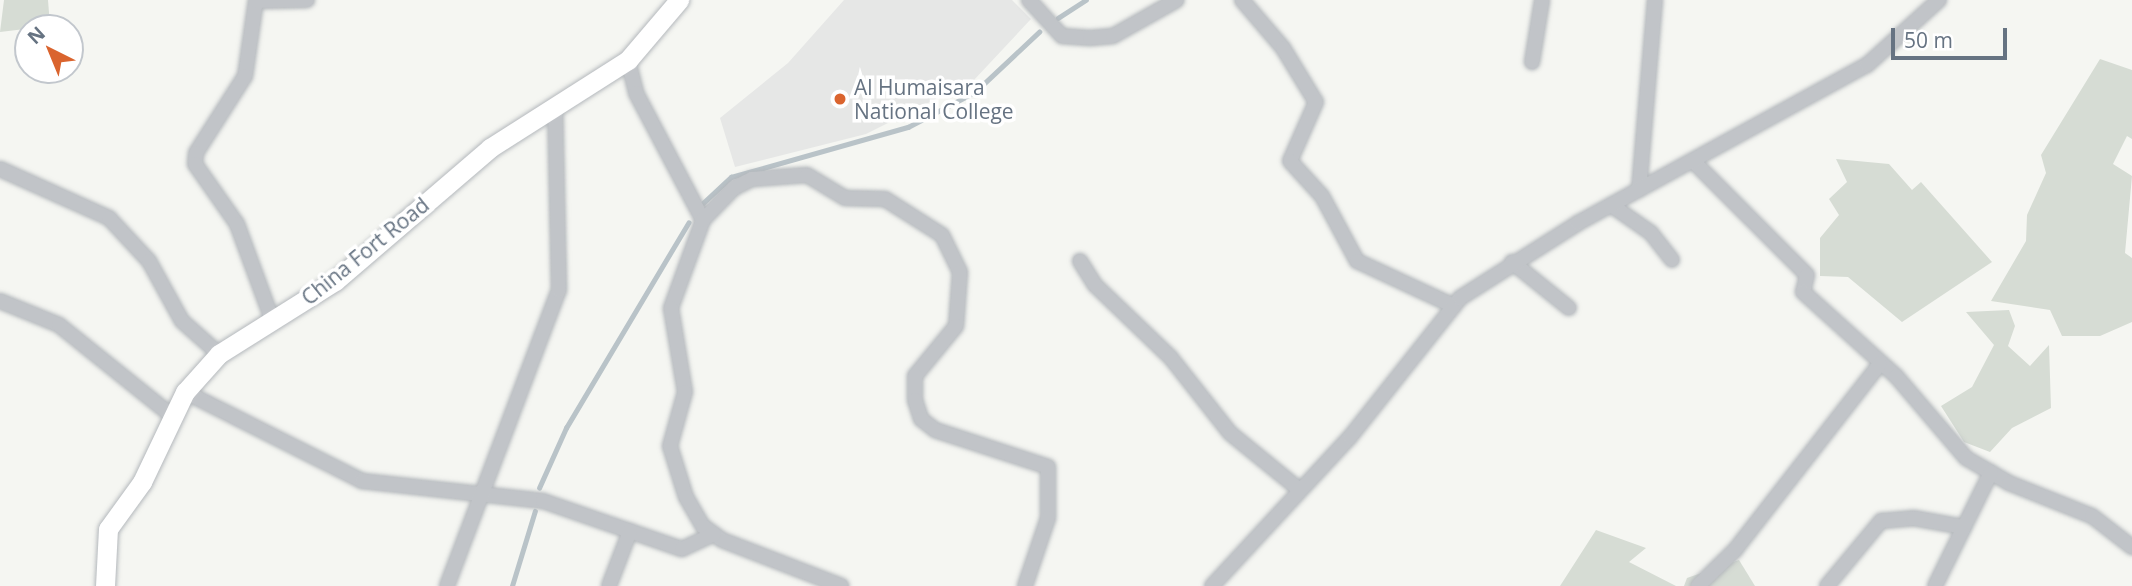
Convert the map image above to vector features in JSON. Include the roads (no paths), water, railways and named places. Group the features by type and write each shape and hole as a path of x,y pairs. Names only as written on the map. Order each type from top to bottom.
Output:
{"street":[{"path":"272,322 237,224 195,164 195,153 245,76 256,0 307,0"},
{"name":"China Fort Road","path":"105,586 108,529 142,482 185,392 219,354 335,281 490,148 628,60 679,0"},
{"path":"1030,0 1062,36 1090,38 1113,36 1177,0"},
{"path":"1242,0 1283,48 1316,102 1290,161 1322,196 1357,261 1365,270 1454,306"},
{"path":"1532,62 1542,0"},
{"path":"1639,190 1655,0"},
{"path":"1212,586 1300,490 1454,306 1512,262 1867,65 1939,0"},
{"path":"628,60 636,93 703,220"},
{"path":"447,586 479,491 528,381 559,290 555,105"},
{"path":"1693,161 1807,275 1803,292 1880,364 1966,458 1991,472 2092,516 2132,547"},
{"path":"0,169 109,218 149,261 182,321 219,354"},
{"path":"841,586 714,534 686,497 670,446 685,392 671,308 703,220 752,179 807,175 845,198 885,199 943,235 960,272 956,326 915,376 915,400 921,419 935,430 1048,467 1048,518 1026,586"},
{"path":"1611,205 1651,233 1672,260"},
{"path":"1080,261 1095,285 1171,358 1230,433 1300,490"},
{"path":"1512,262 1569,308"},
{"path":"0,301 59,325 172,415"},
{"path":"1698,586 1735,550 1880,364"},
{"path":"185,392 362,481 479,491 543,501 682,549 714,534"},
{"path":"1935,586 1991,472"},
{"path":"1826,586 1881,521 1913,518 1964,527"},
{"path":"609,586 630,531"}],"waterway":[{"path":"1058,18 1086,0"},
{"path":"701,205 731,177 908,127 975,92 1039,32"},
{"path":"539,488 566,428 688,223"},
{"path":"512,586 535,511"}],"place":[{"name":"Al Humaisara National College","path":"840,99"}]}
